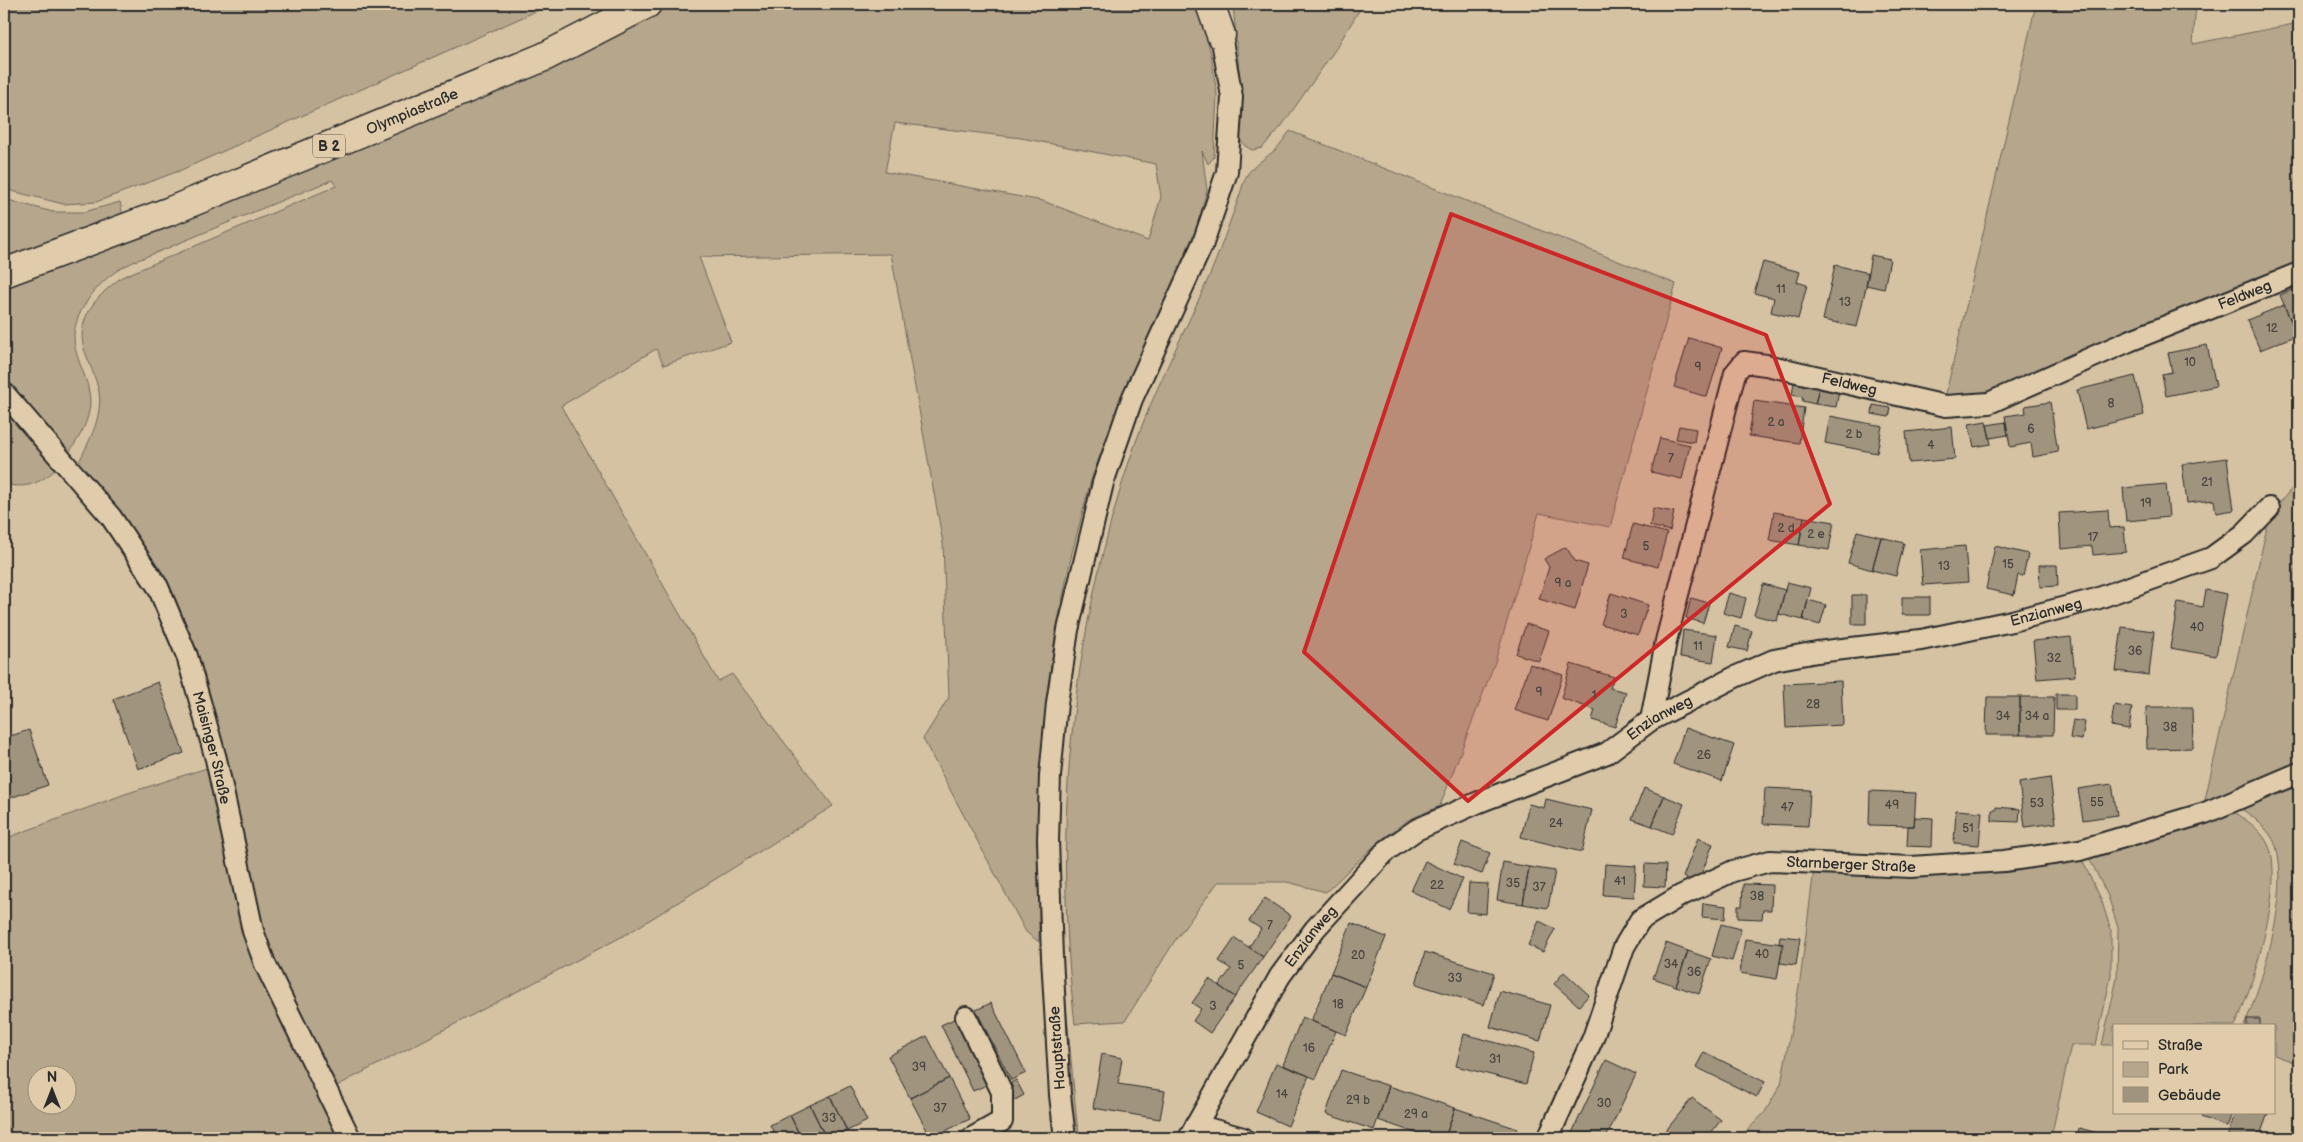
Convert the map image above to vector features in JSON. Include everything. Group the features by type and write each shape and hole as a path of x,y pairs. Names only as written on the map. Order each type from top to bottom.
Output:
{"main road":[{"name":"Olympiastraße","path":"4,273 173,210 534,61 647,4"},
{"path":"1210,4 1221,35"},
{"path":"1221,35 1224,4"}],"street":[{"name":"Hauptstraße","path":"1065,1138 1060,1095 1052,957 1048,840 1050,776 1057,703 1068,630 1103,483 1132,399 1203,243 1227,172 1232,97 1221,35"},
{"name":"Feldweg","path":"1651,720 1666,641 1735,373 1744,362 1766,364 1946,406 1989,403 2128,341 2299,273"},
{"name":"Maisinger Straße","path":"4,393 111,517 158,587 184,648 202,705 216,759 253,931 265,964 350,1138"},
{"name":"Enzianweg","path":"1192,1132 1280,976 1315,929 1386,851 1416,830 1479,802 1607,753 1651,720 1735,677 1774,660 1818,652 1921,640 2096,599 2211,558 2244,534 2269,508"},
{"name":"Starnberger Straße","path":"1548,1138 1593,1038 1624,947 1640,920 1680,896 1733,871 1770,861 1911,867 2004,861 2080,850 2205,813 2299,773"},
{"path":"966,1017 1002,1092 1002,1121 984,1135"},
{"path":"1192,1132 1243,1138"}],"highlighted area":[{"path":"1451,214 1766,335 1830,504 1468,801 1304,652"}],"green space":[{"path":"4,4 552,4 179,171 96,202 63,204 4,189"},
{"path":"670,4 1198,4 1211,54 1217,95 1214,157 1208,164 1202,151 1207,190 1197,227 1122,397 1091,480 1072,553 1056,630 1046,702 1040,774 1039,942 1026,932 923,739 949,697 943,543 891,254 699,257 731,342 664,365 656,349 561,406 718,681 732,674 833,806 627,934 327,1091 347,1138 4,1138 4,839 125,794 210,767 193,653 76,468 93,432 100,402 98,387 84,349 82,337 86,317 97,299 122,277 336,186 332,180 254,212 132,263 110,275 103,282 89,298 79,316 74,334 75,350 87,385 90,401 84,428 65,458 4,383 4,285","holes":["895,123 1021,138 1156,164 1161,197 1148,241 1043,201 885,172"]},
{"path":"1233,4 1363,4 1337,47 1281,127 1262,148 1252,150 1245,146 1239,138 1241,94"},
{"path":"2036,4 2196,4 2193,44 2299,23 2299,268 1988,400 1944,402"},
{"path":"1290,131 1676,284 1610,527 1539,513 1495,662 1440,806 1408,820 1377,843 1326,892 1287,882 1218,882 1174,942 1125,1021 1075,1024 1066,883 1066,813 1071,743 1079,674 1091,605 1107,536 1135,443 1165,371 1209,277 1245,180 1250,171 1275,150"},
{"path":"4,199 53,212 84,212 120,202 124,221 4,262"},
{"path":"4,406 55,470 32,484 19,486 4,484"},
{"path":"2299,480 2299,768 2203,808 2270,514"},
{"path":"2299,777 2299,1064 2276,1056 2276,1024 2245,1024 2266,962 2277,912 2280,887 2279,865 2273,839 2259,822 2236,805"},
{"path":"2229,808 2251,824 2265,838 2272,861 2273,883 2270,908 2258,962 2236,1024 2113,1024 2113,1045 2102,1045 2117,978 2118,928 2108,896 2086,852"},
{"path":"2079,854 2101,899 2111,930 2111,976 2096,1045 2071,1045 2051,1138 1740,1138 1765,1112 1781,1084 1800,981 1814,869"},
{"path":"1063,973 1077,1124 1081,1138 1074,1138 1068,1093"}],"building":[{"path":"1871,255 1890,259 1884,289 1866,285"},
{"path":"1763,262 1800,272 1797,282 1807,285 1798,319 1771,312 1774,298 1754,293"},
{"path":"1835,265 1869,273 1857,327 1823,320"},
{"path":"2299,287 2299,315 2290,319 2280,295"},
{"path":"2284,305 2297,335 2260,350 2247,320"},
{"path":"1689,338 1722,348 1707,397 1674,387"},
{"path":"2207,345 2216,386 2166,396 2162,374 2172,372 2168,353"},
{"path":"2135,376 2144,415 2086,429 2077,390"},
{"path":"1794,382 1819,387 1815,404 1802,401 1803,397 1792,395"},
{"path":"1819,387 1839,391 1836,407 1815,404"},
{"path":"1754,401 1804,408 1799,443 1749,436"},
{"path":"2050,402 2058,452 2033,457 2031,443 2010,447 2005,416 2026,413 2025,406"},
{"path":"1873,405 1891,408 1889,417 1872,414"},
{"path":"1830,416 1882,426 1877,453 1825,443"},
{"path":"1986,421 1991,444 1974,447 1969,424"},
{"path":"2006,422 2008,435 1990,438 1987,425"},
{"path":"1679,426 1696,429 1694,442 1676,439"},
{"path":"1952,427 1955,459 1909,463 1906,432"},
{"path":"1660,438 1690,445 1682,479 1651,472"},
{"path":"2227,458 2234,510 2216,513 2214,500 2187,503 2182,464"},
{"path":"2166,484 2169,517 2126,521 2123,488"},
{"path":"1653,508 1674,512 1670,531 1650,526"},
{"path":"2108,510 2109,528 2124,527 2126,552 2093,555 2092,546 2061,549 2059,513"},
{"path":"1774,512 1804,517 1799,545 1769,540"},
{"path":"1804,517 1834,522 1829,550 1799,545"},
{"path":"1633,524 1667,533 1658,567 1624,558"},
{"path":"1857,531 1881,537 1872,570 1848,563"},
{"path":"1881,537 1904,543 1896,576 1872,570"},
{"path":"1965,546 1968,582 1923,585 1920,550"},
{"path":"1995,546 2028,554 2023,576 2018,575 2014,595 1986,589"},
{"path":"1566,547 1575,561 1588,565 1575,610 1539,599 1549,567 1544,559"},
{"path":"2039,565 2057,565 2058,586 2040,587"},
{"path":"1787,582 1811,588 1803,620 1779,614"},
{"path":"1763,584 1785,590 1777,621 1754,615"},
{"path":"2206,590 2227,594 2216,656 2170,648 2178,602 2203,607"},
{"path":"1611,593 1648,605 1638,635 1601,624"},
{"path":"1729,593 1746,598 1741,618 1723,613"},
{"path":"1852,595 1866,595 1866,624 1852,624"},
{"path":"1902,597 1930,597 1930,615 1902,615"},
{"path":"1691,598 1709,603 1703,623 1686,618"},
{"path":"1808,600 1826,605 1820,625 1803,620"},
{"path":"1526,624 1549,631 1539,661 1516,654"},
{"path":"1735,626 1752,631 1747,651 1729,647"},
{"path":"2122,627 2154,631 2149,675 2116,671"},
{"path":"1683,630 1717,635 1713,662 1680,657"},
{"path":"2071,637 2075,676 2037,679 2033,641"},
{"path":"1530,664 1563,675 1548,721 1514,710"},
{"path":"1571,664 1614,677 1610,688 1626,692 1615,727 1592,720 1595,710 1561,698"},
{"path":"1841,681 1843,725 1786,728 1784,684"},
{"path":"158,682 184,753 138,769 113,699"},
{"path":"2056,694 2075,694 2075,710 2056,710"},
{"path":"1987,697 2020,697 2020,735 1986,735"},
{"path":"2020,697 2054,697 2053,735 2020,735"},
{"path":"2114,705 2132,708 2129,729 2111,726"},
{"path":"2146,707 2192,707 2193,748 2147,749"},
{"path":"2073,720 2085,722 2082,740 2070,738"},
{"path":"1685,728 1734,745 1722,781 1673,764"},
{"path":"29,730 48,785 4,800 4,738"},
{"path":"2050,778 2056,823 2025,827 2019,783"},
{"path":"2112,784 2117,815 2083,820 2078,789"},
{"path":"1644,788 1664,796 1652,826 1632,819"},
{"path":"1765,788 1810,790 1808,826 1763,824"},
{"path":"1870,791 1916,793 1914,826 1869,825"},
{"path":"1664,796 1684,804 1672,834 1652,826"},
{"path":"1546,799 1592,810 1582,852 1521,837 1529,804 1544,808"},
{"path":"1996,807 2020,809 2019,822 1992,821 1992,810 1996,810"},
{"path":"1956,810 1982,812 1979,845 1954,843"},
{"path":"1915,817 1933,818 1932,847 1907,846 1908,826 1914,826"},
{"path":"1698,838 1713,844 1698,883 1683,877"},
{"path":"1462,842 1490,853 1482,874 1454,864"},
{"path":"1425,861 1463,879 1449,909 1411,891"},
{"path":"1503,862 1529,867 1523,904 1497,900"},
{"path":"1605,864 1636,866 1634,897 1603,895"},
{"path":"1645,864 1666,865 1665,887 1644,886"},
{"path":"1529,867 1555,871 1548,908 1523,904"},
{"path":"1469,883 1488,884 1486,914 1467,912"},
{"path":"1743,884 1772,885 1771,910 1763,910 1762,919 1738,918 1738,906 1742,906"},
{"path":"1265,898 1291,916 1263,957 1249,947 1261,929 1249,921"},
{"path":"1703,903 1726,906 1725,919 1702,917"},
{"path":"1539,921 1555,929 1543,952 1528,945"},
{"path":"1351,923 1386,937 1366,987 1331,973"},
{"path":"1721,924 1741,929 1732,961 1712,956"},
{"path":"1780,936 1800,938 1796,965 1780,963 1783,944 1779,944"},
{"path":"1235,938 1263,957 1235,997 1219,986 1231,969 1219,961"},
{"path":"1745,939 1783,944 1777,979 1740,973"},
{"path":"1666,943 1688,951 1676,986 1653,978"},
{"path":"1688,951 1711,959 1699,994 1676,986"},
{"path":"1425,952 1494,973 1484,1005 1416,984"},
{"path":"1564,972 1589,995 1579,1006 1554,984"},
{"path":"1331,973 1366,987 1346,1035 1311,1021"},
{"path":"1209,979 1235,997 1210,1033 1193,1021 1201,1009 1192,1003"},
{"path":"1500,991 1550,1005 1540,1041 1490,1027"},
{"path":"991,1003 1026,1073 1011,1080 976,1010"},
{"path":"1302,1017 1336,1031 1316,1079 1283,1065"},
{"path":"956,1018 989,1084 973,1091 941,1025"},
{"path":"2247,1019 2260,1019 2260,1024 2247,1024"},
{"path":"1464,1034 1534,1053 1526,1084 1456,1066"},
{"path":"927,1036 949,1078 910,1098 888,1056"},
{"path":"1704,1052 1765,1082 1757,1097 1696,1067"},
{"path":"1102,1054 1122,1058 1118,1084 1165,1091 1160,1119 1093,1108"},
{"path":"1606,1060 1636,1074 1606,1138 1583,1138 1572,1133"},
{"path":"1276,1063 1309,1076 1288,1126 1256,1112"},
{"path":"1341,1070 1389,1086 1374,1130 1326,1114"},
{"path":"949,1078 970,1119 931,1138 910,1098"},
{"path":"1016,1080 1024,1095 1013,1101 1005,1086"},
{"path":"850,1086 867,1121 847,1131 830,1096"},
{"path":"1389,1086 1455,1108 1445,1138 1430,1138 1378,1120"},
{"path":"830,1096 847,1131 831,1138 826,1138 810,1105"},
{"path":"1692,1098 1721,1120 1707,1138 1660,1138"},
{"path":"810,1105 826,1138 801,1138 790,1115"},
{"path":"1455,1108 1518,1129 1515,1138 1445,1138"},
{"path":"2202,1114 2232,1114 2227,1127 2201,1117"},
{"path":"2235,1114 2268,1114 2259,1138 2227,1138"},
{"path":"790,1115 801,1138 777,1138 770,1125"},
{"path":"2079,1128 2098,1133 2097,1138 2077,1138"},
{"path":"737,1132 741,1138 723,1138"}]}
